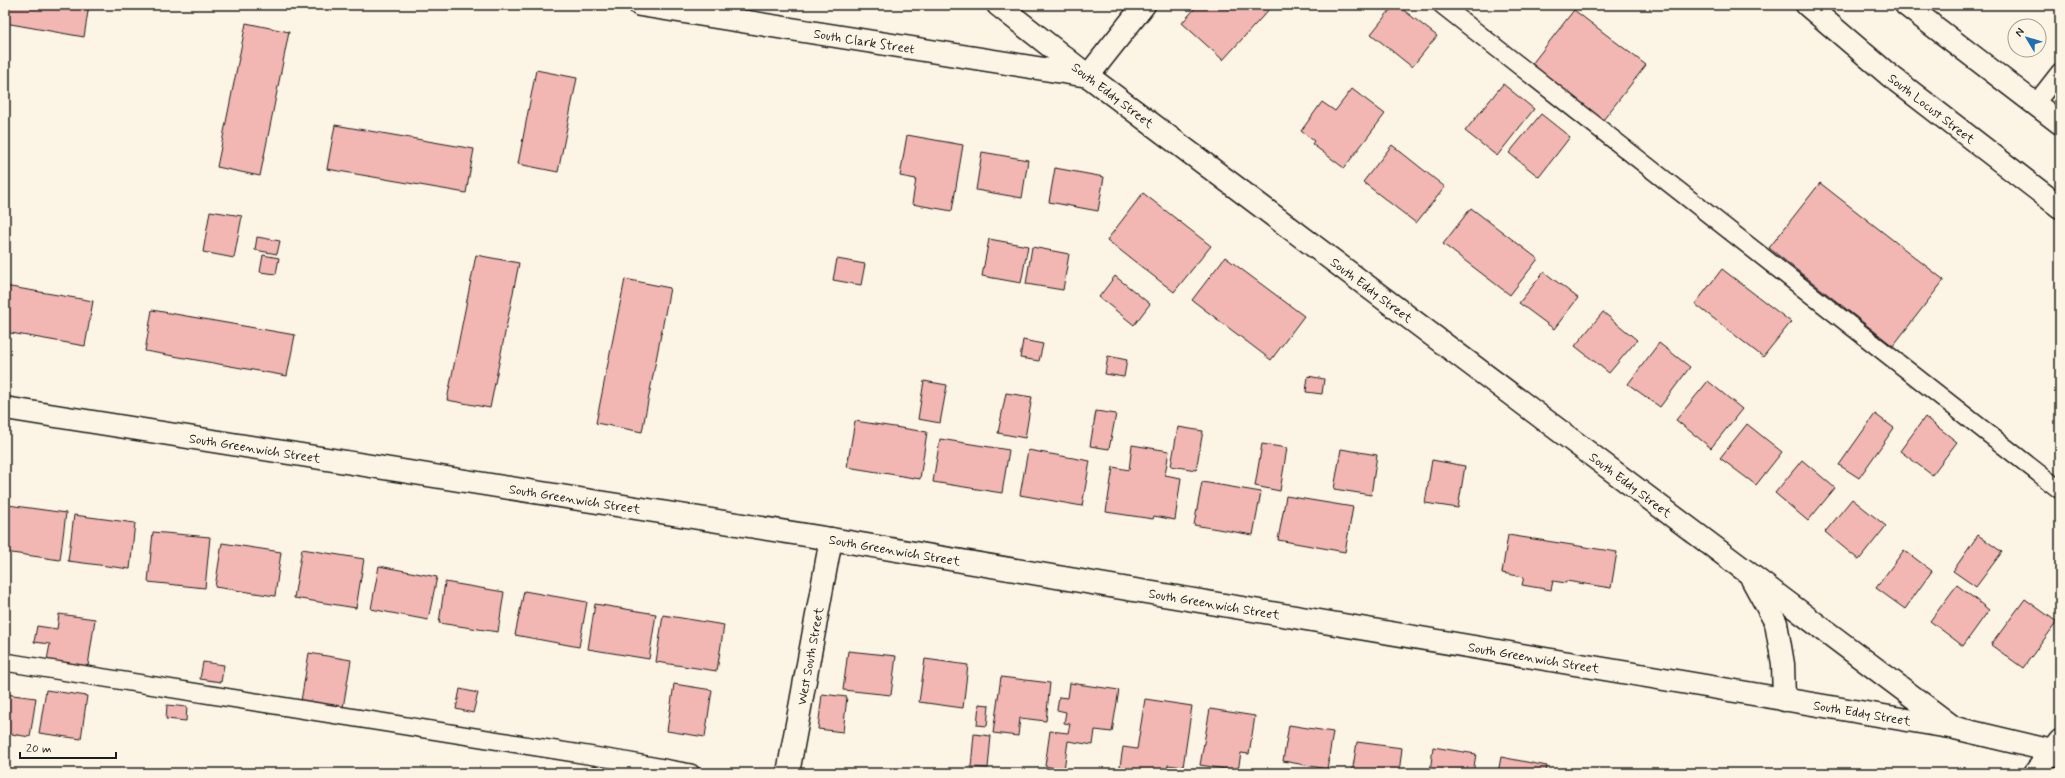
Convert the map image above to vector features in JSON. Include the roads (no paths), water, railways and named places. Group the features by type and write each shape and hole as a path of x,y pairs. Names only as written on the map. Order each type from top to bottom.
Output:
{"street":[{"name":"South Clark Street","path":"640,5 1088,76"},
{"name":"South Eddy Street","path":"998,5 1088,76 1955,728"},
{"path":"1088,76 1144,5"},
{"name":"South Locust Street","path":"1807,5 1889,75 2060,207"},
{"path":"1906,5 2060,122"},
{"name":"South Greenwich Street","path":"5,408 831,539 1784,700"},
{"name":"West South Street","path":"788,773 831,539"},
{"name":"South Eddy Street","path":"1748,573 1776,623 1783,664 1784,700 1955,728 2057,750"},
{"path":"2035,773 2057,750"}],"lane":[{"path":"1442,5 2060,490"},
{"path":"2035,104 2060,72"},
{"path":"5,662 610,758 690,773"}]}
